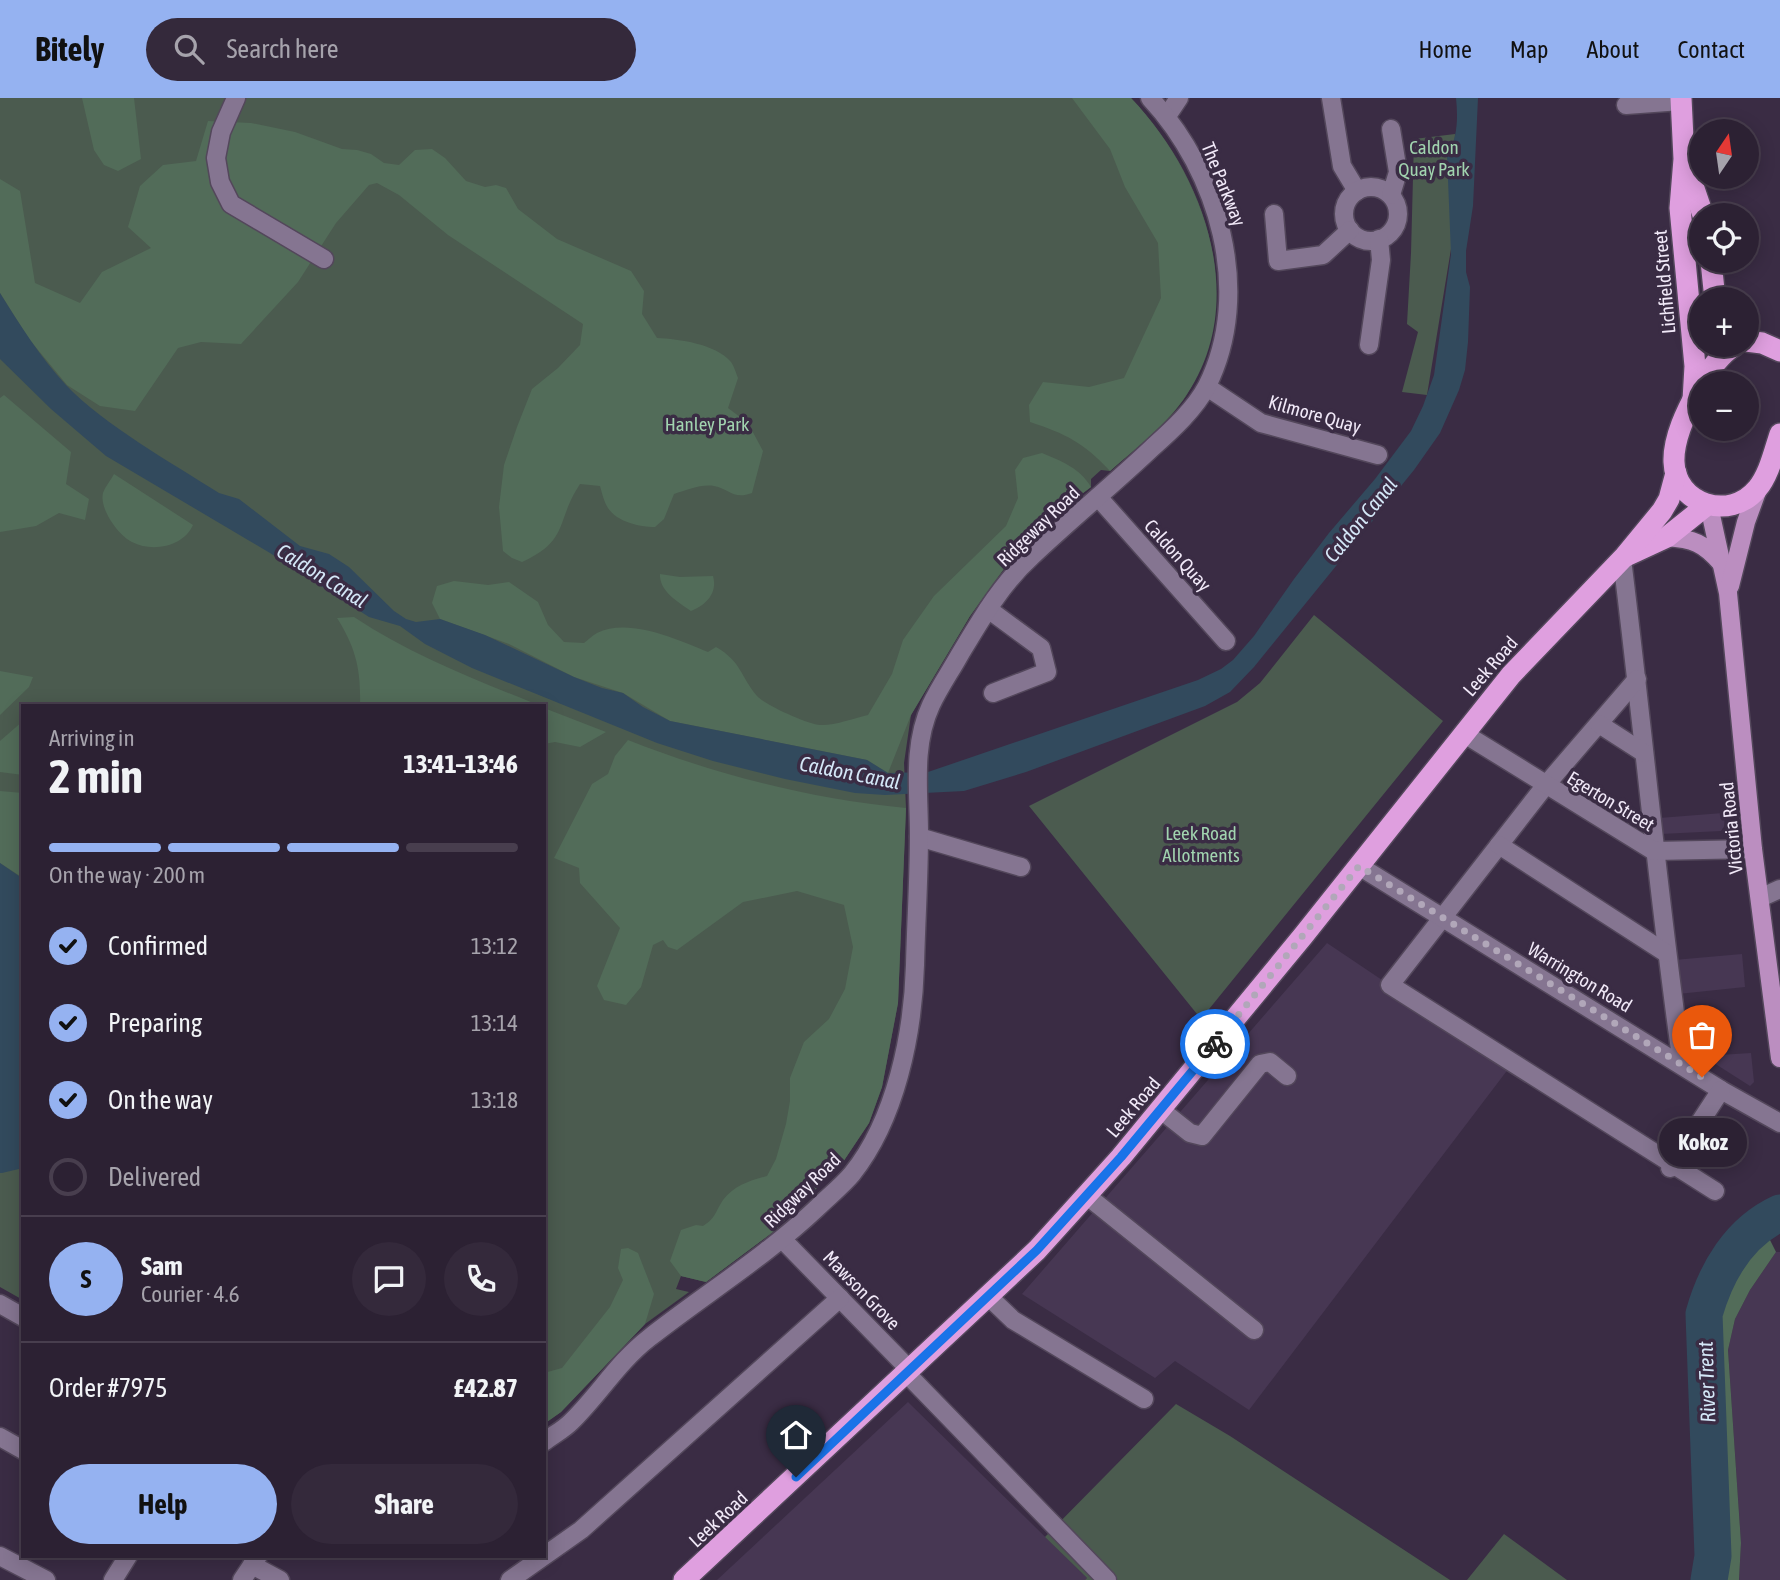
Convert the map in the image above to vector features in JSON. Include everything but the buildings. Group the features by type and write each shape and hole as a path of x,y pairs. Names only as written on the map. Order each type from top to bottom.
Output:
{"highway":[{"name":"Lichfield Street","path":"1681,99 1684,159 1679,208 1696,371"},
{"name":"Lichfield Street","path":"1684,159 1699,203"},
{"name":"Leek Road","path":"684,1580 1037,1250 1161,1110 1511,675 1623,557 1662,511 1669,499 1675,473 1674,454 1678,438 1689,413"},
{"path":"1675,473 1686,490 1708,505 1726,508 1758,489 1780,434"},
{"name":"Leek Road","path":"1623,557 1667,537 1708,505"}],"main road":[{"name":"Victoria Road","path":"1728,593 1737,553 1758,489"},
{"name":"Victoria Road","path":"1708,505 1719,541 1728,593 1753,849 1780,1058"},
{"path":"1667,537 1699,543 1710,550 1721,563"}],"street":[{"path":"236,98 221,132 216,158 220,182 231,204 324,259"},
{"name":"The Parkway","path":"1150,98 1183,139 1217,217 1225,245 1228,314 1224,338"},
{"path":"1167,117 1179,98"},
{"path":"1331,98 1342,166 1357,191"},
{"path":"1626,105 1681,99"},
{"path":"1391,129 1398,172 1391,195"},
{"path":"1375,187 1391,195 1396,203 1397,220 1394,229 1379,239 1363,239 1350,230 1344,213 1351,197 1357,191 1375,187"},
{"path":"1274,214 1278,261 1322,255 1350,230"},
{"path":"1369,345 1381,260 1379,239"},
{"name":"Ridgeway Road","path":"917,767 923,723 933,700 988,609 1027,561 1173,429 1207,387 1224,338"},
{"name":"Kilmore Quay","path":"1207,387 1261,423 1378,454"},
{"name":"Caldon Quay","path":"1098,497 1226,641"},
{"path":"1623,557 1654,851 1682,1064"},
{"path":"988,609 1041,648 1046,672 993,693"},
{"path":"1637,680 1545,786 1390,985 1715,1191"},
{"path":"1599,724 1644,753"},
{"name":"Egerton Street","path":"1463,733 1654,851 1753,849"},
{"name":"Ridgway Road","path":"546,1441 569,1424 645,1342 783,1240 850,1176 884,1120 913,1005 919,833 917,767"},
{"path":"919,833 1021,867"},
{"path":"1499,845 1666,953"},
{"name":"Warrington Road","path":"1359,866 1721,1090 1780,1123"},
{"path":"1760,898 1780,889"},
{"path":"1161,1110 1190,1133 1202,1136 1260,1064 1270,1062 1287,1076"},
{"path":"1671,1165 1721,1090"},
{"path":"1086,1195 1254,1330"},
{"name":"Mawson Grove","path":"783,1240 910,1370 910,1377 1107,1580"},
{"path":"988,1296 1013,1320 1144,1399"},
{"path":"546,1555 581,1530 840,1298"},
{"path":"0,1304 21,1316"},
{"path":"0,1437 21,1449"},
{"path":"0,1556 46,1580"},
{"path":"113,1580 127,1558"},
{"path":"510,1580 541,1558"},
{"path":"242,1580 255,1560 280,1580"}],"shaded area":[{"path":"1723,813 1725,825 1721,831 1661,834 1659,818"},
{"path":"1327,943 1385,982 1381,989 1509,1068 1249,1410 1175,1361 1155,1378 1022,1294"},
{"path":"1742,954 1745,987 1678,994 1674,960"},
{"path":"1751,1053 1754,1082 1750,1086 1703,1056"},
{"path":"1776,1252 1780,1252 1780,1580 1739,1580 1741,1543 1728,1350 1735,1319 1750,1290"},
{"path":"908,1402 1087,1578 717,1580"}],"green space":[{"name":"Hanley Park","path":"0,98 1131,98 1157,129 1180,164 1198,201 1210,240 1216,279 1214,319 1205,358 1186,396 1170,417 1110,471 1101,470 1091,479 1091,487 1050,518 1014,555 970,616 911,715 904,763 906,808 898,1003 882,1087 869,1123 843,1162 773,1232 706,1282 681,1276 676,1289 689,1292 645,1324 561,1412 546,1423 546,704 21,704 21,1299 0,1287"},
{"path":"82,98 134,98 141,159 118,171 104,165 94,150"},
{"path":"1072,98 1131,98 1157,129 1180,165 1198,203 1211,243 1216,283 1214,324 1204,363 1175,410 1158,429 1110,471 1073,440 1030,422 1029,405 1043,382 1089,387 1124,378 1161,298 1158,243 1125,187 1110,149"},
{"path":"208,121 251,123 295,132 342,149 371,154 384,163 399,165 415,150 432,149 445,158 466,181 485,187 496,185 506,188 518,209 557,239 631,271 644,291 642,314 657,338 686,341 707,347 724,356 732,364 738,378 728,408 748,423 763,451 752,493 736,495 719,487 709,486 674,494 664,519 655,527 649,527 629,523 612,513 605,503 600,486 580,484 560,529 548,546 522,562 503,551 499,507 504,465 517,427 532,389 580,345 583,324 448,235 399,195 377,183 369,185 336,223 298,282 241,344 201,342 178,348 135,411 100,406 67,385 29,339 0,293 0,179 20,191 35,283 80,303 102,272 151,248 128,227 140,186 163,165 196,161"},
{"name":"Caldon Quay Park","path":"1455,134 1451,249 1427,395 1402,392 1418,332 1407,324 1414,139"},
{"path":"4,395 71,452 66,484 89,499 85,520 59,513 36,526 0,532 0,398"},
{"path":"1042,453 1076,470 1091,487 1050,518 1014,555 992,585 970,616 911,715 888,773 867,760 670,721 623,693 574,677 509,644 440,619 432,603 437,586 454,581 488,585 509,582 538,602 548,625 564,642 584,643 597,633 624,628 653,632 708,652 716,647 731,658 751,689 769,704 814,724 844,721 868,715 892,674 903,640 934,596 1006,526 1018,498 1015,470 1023,458"},
{"path":"114,474 193,525 189,532 167,546 149,547 127,539 116,528 104,507 103,493"},
{"path":"660,574 680,577 713,576 714,588 706,602 691,611 666,591"},
{"name":"Leek Road Allotments","path":"1314,615 1443,721 1201,1019 1029,806 1237,702 1260,683"},
{"path":"354,617 420,655 536,704 360,704 356,660 349,639 337,618"},
{"path":"0,671 33,677 29,687 0,715"},
{"path":"546,709 606,732 580,747 555,742 546,744"},
{"path":"21,723 21,775 0,772 0,741"},
{"path":"628,740 730,775 765,784 906,808 898,1003 882,1087 869,1123 843,1162 773,1232 706,1282 681,1276 670,1261 681,1230 696,1225 703,1226 737,1187 767,1176 776,1159 786,1124 790,1078 804,1042 829,1019 845,989 853,947 844,905 797,891 743,902 677,950 668,947 663,940 653,945 641,987 626,1005 604,1000 597,986 620,928 580,883 579,868 554,858 592,784 608,774 615,756"},
{"path":"0,791 21,793 21,875 0,863"},
{"path":"1766,1232 1776,1252 1750,1290 1735,1319 1728,1350 1741,1543 1739,1580 1719,1580 1721,1550 1713,1392 1719,1297 1732,1271 1748,1249 1756,1246"},
{"path":"628,1248 638,1253 654,1294 645,1324 561,1412 546,1423 546,1372 562,1368 610,1307 623,1280 618,1268 621,1249"},
{"path":"1176,1404 1230,1436 1450,1580 1085,1580 1087,1578 1045,1537"},
{"path":"1504,1534 1567,1580 1467,1580"}],"water":[{"name":"Caldon Canal","path":"1456,98 1478,98 1473,206 1466,251 1466,272 1470,287 1465,370 1440,433 1414,470 1254,667 1230,692 1205,706 1026,772 964,791 885,795 855,793 713,761 657,743 472,668 425,644 400,626 369,617 270,553 106,456 51,409 0,359 0,293 31,341 57,374 99,415 219,493 239,499 300,546 329,554 349,567 394,611 406,619 416,622 440,619 485,635 574,677 623,693 670,721 867,760 888,773 928,772 1198,680 1233,660 1254,636 1329,533 1411,431 1423,406 1434,375 1451,254 1447,155 1456,127"},
{"path":"0,863 19,876 21,874 21,1168 0,1173"},
{"path":"1780,1204 1780,1226 1768,1229 1764,1239 1748,1249 1732,1271 1719,1297 1697,1312 1708,1279 1726,1248 1750,1222"}],"waterway":[{"name":"River Trent","path":"1709,1580 1713,1556 1704,1314 1715,1283 1731,1255 1753,1231 1780,1213"}],"way so far":[{"path":"1215,1044 1359,866 1702,1077"}],"place":[{"name":"Kokoz","path":"1702,1077"}],"route":[{"path":"796,1477 1037,1250 1121,1157 1215,1044"}]}
